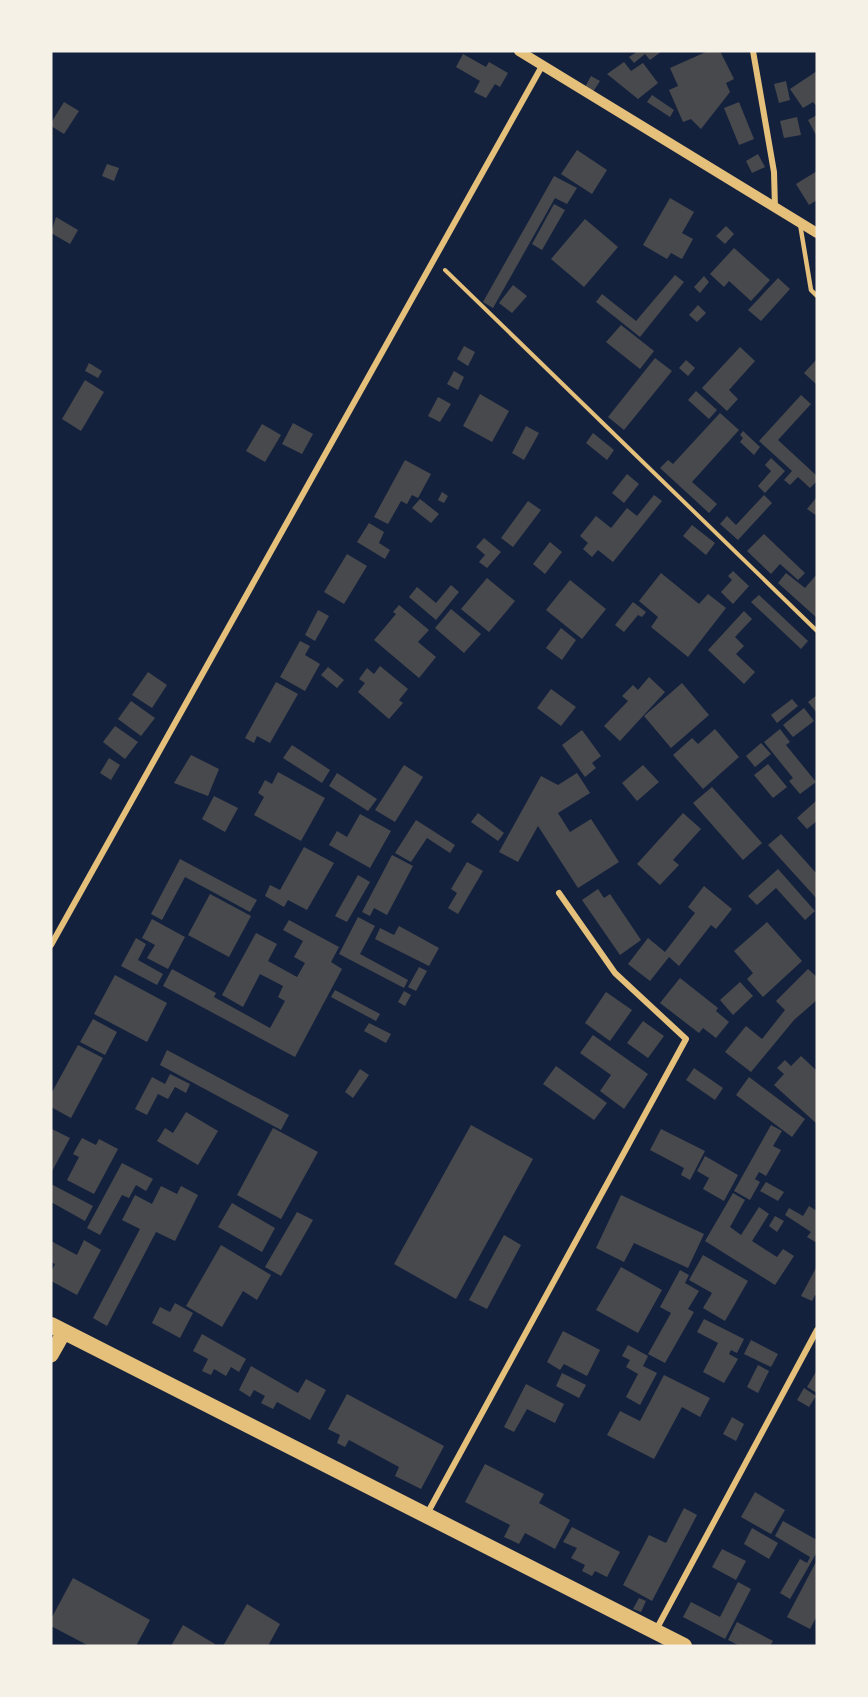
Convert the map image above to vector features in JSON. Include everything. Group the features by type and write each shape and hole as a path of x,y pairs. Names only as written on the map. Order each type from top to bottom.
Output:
{"highway":[{"path":"57,1328 684,1646"}],"main road":[{"path":"51,1355 57,1328"}],"street":[{"path":"519,51 817,233"},
{"path":"753,51 774,172 775,209"},
{"path":"51,945 542,66"},
{"path":"427,1515 686,1039 615,973 559,893"},
{"path":"656,1630 817,1330"}],"lane":[{"path":"800,223 811,290 817,296"}],"path":[{"path":"434,259 817,631"}],"building":[{"path":"638,51 662,51 650,60 645,54 634,63 629,57"},
{"path":"708,51 720,51 734,79 726,83 730,92 701,129 691,119 683,122 669,90 678,86 670,68"},
{"path":"463,54 486,67 489,62 508,73 500,87 495,84 486,98 474,92 480,81 456,67"},
{"path":"624,62 631,71 643,63 658,83 638,99 607,74"},
{"path":"817,71 817,107 813,102 803,108 790,89"},
{"path":"591,76 600,81 591,95 583,91"},
{"path":"786,81 790,100 779,103 774,84"},
{"path":"652,95 674,110 670,117 647,102"},
{"path":"64,102 79,111 64,134 51,126 51,123"},
{"path":"739,102 754,139 739,145 724,108"},
{"path":"817,115 817,137 808,120"},
{"path":"797,117 801,135 784,138 780,121"},
{"path":"577,150 607,170 592,194 561,174"},
{"path":"758,154 765,167 752,173 746,161"},
{"path":"107,164 119,168 114,181 102,176"},
{"path":"817,171 817,200 809,205 796,184"},
{"path":"554,176 577,188 567,204 555,198 493,308 483,302"},
{"path":"670,198 694,212 682,233 693,239 682,259 671,253 667,259 643,245"},
{"path":"554,204 565,210 542,250 532,244"},
{"path":"56,217 78,230 70,244 51,233"},
{"path":"585,219 618,247 584,287 551,259"},
{"path":"726,226 734,234 725,244 716,236"},
{"path":"734,248 770,280 751,301 729,281 724,287 710,274"},
{"path":"675,275 684,282 640,337 596,302 602,294 636,321"},
{"path":"704,276 709,282 700,293 694,287"},
{"path":"778,278 790,289 761,321 748,310"},
{"path":"513,285 527,296 512,313 499,303"},
{"path":"698,305 706,313 697,322 689,315"},
{"path":"621,325 654,351 640,369 606,342"},
{"path":"464,346 475,352 468,366 457,359"},
{"path":"740,347 755,361 729,390 738,399 727,411 702,388"},
{"path":"655,358 672,371 624,430 608,417"},
{"path":"817,359 817,383 816,384 804,373"},
{"path":"686,360 695,368 688,376 679,368"},
{"path":"89,363 102,371 98,378 85,371"},
{"path":"454,371 464,377 458,390 447,384"},
{"path":"85,380 104,392 81,431 62,419"},
{"path":"696,391 717,410 709,419 688,400"},
{"path":"480,394 509,411 492,442 463,426"},
{"path":"801,395 811,404 778,440 817,476 817,481 810,488 798,477 790,485 784,480 792,471 759,441"},
{"path":"438,397 451,404 440,422 428,416"},
{"path":"720,413 739,430 692,482 717,504 709,513 660,468 668,460 673,464"},
{"path":"293,423 313,434 302,454 282,444"},
{"path":"262,424 281,435 265,462 246,451"},
{"path":"526,426 539,433 524,460 512,453"},
{"path":"743,431 760,447 754,455 740,442 743,438 740,435"},
{"path":"593,433 614,450 607,460 586,443"},
{"path":"771,458 785,471 765,493 758,486 771,471 765,465"},
{"path":"405,460 431,474 418,498 412,495 407,504 401,501 388,524 374,517"},
{"path":"627,474 639,484 624,503 612,493"},
{"path":"442,492 448,496 444,503 438,500"},
{"path":"654,495 662,501 613,562 598,550 592,557 583,549 588,543 580,536 596,516 611,528 627,508 637,516"},
{"path":"764,495 772,503 738,540 720,524 727,516 736,525"},
{"path":"420,499 439,514 431,523 412,508"},
{"path":"817,499 817,516 807,509"},
{"path":"528,501 541,510 513,547 501,538"},
{"path":"369,523 384,532 379,543 390,550 385,559 357,542"},
{"path":"692,525 715,543 706,555 683,536"},
{"path":"764,534 805,573 798,580 780,564 771,574 747,551"},
{"path":"484,538 501,552 487,568 479,562 485,555 476,547"},
{"path":"550,542 562,552 545,574 533,564"},
{"path":"347,554 367,566 344,604 324,592"},
{"path":"733,571 749,586 733,604 721,592 732,580 728,576"},
{"path":"661,573 699,604 708,594 726,608 688,657 651,627 658,617 639,601"},
{"path":"786,573 805,588 817,574 817,618 778,583"},
{"path":"487,578 515,601 489,632 461,609"},
{"path":"570,580 606,609 582,639 546,610"},
{"path":"451,585 459,592 436,620 409,597 417,587 436,603"},
{"path":"759,595 808,641 801,649 751,602"},
{"path":"633,602 646,612 642,617 638,615 624,632 615,625"},
{"path":"399,605 429,630 418,642 436,657 419,678 374,640 396,614 393,612"},
{"path":"451,609 481,634 464,653 435,628"},
{"path":"318,610 329,616 315,641 305,635"},
{"path":"744,611 752,619 735,637 744,646 736,654 755,672 744,684 708,650"},
{"path":"561,628 576,640 562,660 546,648"},
{"path":"300,641 310,646 305,655 320,664 305,691 280,677"},
{"path":"380,666 408,689 399,700 403,703 389,719 358,692 365,683 359,679 367,668 374,674"},
{"path":"328,667 344,680 337,688 321,675"},
{"path":"148,672 167,685 152,708 132,695"},
{"path":"649,677 665,692 620,741 604,726 628,701 622,696 633,685 638,690"},
{"path":"276,682 298,694 270,743 257,736 254,743 245,738"},
{"path":"682,683 709,715 671,748 644,716"},
{"path":"551,689 576,707 561,726 537,708"},
{"path":"817,695 817,713 808,702"},
{"path":"792,699 798,706 777,723 771,715"},
{"path":"131,701 155,718 141,736 118,719"},
{"path":"804,708 814,721 793,737 783,725"},
{"path":"115,726 138,742 125,759 103,742"},
{"path":"715,729 739,757 703,789 673,755 692,738 698,744"},
{"path":"780,729 790,742 786,745 816,782 800,794 789,781 793,778 764,742"},
{"path":"582,730 601,756 592,763 596,768 585,777 562,745"},
{"path":"761,743 771,754 755,767 746,756"},
{"path":"292,745 330,770 322,783 283,758"},
{"path":"191,755 219,769 208,796 174,783"},
{"path":"109,758 120,765 111,780 100,773"},
{"path":"768,764 787,787 773,798 754,775"},
{"path":"404,765 423,777 395,822 375,810"},
{"path":"643,765 659,782 637,801 622,783"},
{"path":"278,772 325,798 301,841 254,815 264,797 258,793 265,780 272,784"},
{"path":"337,773 377,799 368,811 329,786"},
{"path":"577,773 590,793 558,813 570,832 591,819 619,862 578,888 538,826 518,862 499,852 541,776 558,785"},
{"path":"712,787 762,843 743,860 693,803"},
{"path":"214,796 238,808 225,832 202,819"},
{"path":"817,800 817,821 807,829 797,818"},
{"path":"478,813 504,833 498,841 471,822"},
{"path":"683,813 701,829 673,860 679,865 660,885 637,864"},
{"path":"360,814 391,831 370,868 329,845 337,831 347,837"},
{"path":"416,820 455,845 450,853 427,838 411,862 395,853"},
{"path":"781,834 817,874 817,899 768,845"},
{"path":"304,847 334,863 307,910 288,900 284,907 265,896 270,885 280,890"},
{"path":"392,855 413,866 387,915 374,908 370,916 362,912"},
{"path":"180,859 257,900 250,912 185,877 162,920 151,914"},
{"path":"467,862 483,871 458,914 448,908 457,893 451,889"},
{"path":"778,869 815,911 805,920 776,888 757,905 748,896"},
{"path":"358,875 370,882 347,922 335,916"},
{"path":"704,886 732,909 716,929 711,925 679,966 669,957 650,981 628,964 648,938 665,952 695,913 688,907"},
{"path":"598,889 604,898 610,894 641,940 620,955 582,900"},
{"path":"210,894 251,916 229,957 188,935"},
{"path":"358,917 375,926 360,954 408,980 404,988 339,954"},
{"path":"152,919 185,937 168,969 147,958 155,945 142,938"},
{"path":"289,920 339,947 331,962 342,969 295,1057 163,986 172,969 216,993 214,997 270,1028 285,1001 278,997 283,986 260,974 243,1007 222,995 256,933 277,944 268,961 297,977 305,963 294,957 303,941 283,930"},
{"path":"767,922 802,961 763,997 747,979 753,973 734,951"},
{"path":"399,926 439,948 429,966 375,939 380,928 394,935"},
{"path":"136,938 146,944 138,960 163,974 157,985 121,966"},
{"path":"419,967 427,971 416,991 408,987"},
{"path":"808,969 817,977 817,1000 794,1020 751,1072 725,1052 746,1026 762,1039 785,1010 776,1001"},
{"path":"115,975 167,1003 147,1042 94,1014"},
{"path":"680,978 718,1008 716,1011 729,1022 716,1038 703,1028 699,1033 660,1003"},
{"path":"740,982 753,996 733,1015 720,1000"},
{"path":"335,990 380,1014 376,1021 331,997"},
{"path":"404,991 411,995 405,1006 398,1002"},
{"path":"606,992 632,1010 610,1041 585,1023"},
{"path":"93,1019 117,1032 105,1055 80,1042"},
{"path":"643,1021 664,1036 648,1058 627,1043"},
{"path":"369,1023 391,1034 386,1043 364,1031"},
{"path":"593,1035 648,1074 624,1109 600,1091 611,1075 580,1053"},
{"path":"78,1045 103,1058 71,1118 51,1107 51,1094"},
{"path":"167,1050 289,1115 281,1130 160,1065"},
{"path":"801,1056 817,1071 817,1124 774,1085 784,1074 777,1068 785,1060 791,1066"},
{"path":"556,1066 607,1103 594,1120 543,1084"},
{"path":"694,1068 723,1088 715,1100 686,1080"},
{"path":"360,1069 369,1075 353,1098 345,1092"},
{"path":"170,1074 190,1084 186,1093 175,1087 168,1099 158,1094 147,1115 135,1109 152,1077 165,1084"},
{"path":"749,1077 805,1119 792,1137 736,1095"},
{"path":"186,1112 218,1131 198,1165 157,1141 165,1128 173,1133"},
{"path":"471,1125 533,1159 456,1299 394,1264"},
{"path":"771,1125 782,1131 773,1146 781,1150 766,1176 759,1172 755,1179 760,1182 750,1200 734,1191"},
{"path":"273,1128 318,1152 281,1219 237,1195"},
{"path":"52,1129 70,1138 51,1173 51,1131"},
{"path":"661,1129 705,1151 690,1180 681,1175 684,1168 650,1150"},
{"path":"82,1138 96,1145 99,1139 118,1149 94,1194 67,1180 79,1157 73,1154"},
{"path":"705,1156 738,1175 724,1201 703,1189 709,1178 697,1171"},
{"path":"122,1163 153,1179 146,1191 136,1185 129,1198 122,1195 100,1235 87,1228"},
{"path":"766,1182 784,1192 778,1201 760,1191"},
{"path":"51,1184 93,1206 85,1221 51,1202"},
{"path":"161,1186 177,1194 181,1186 198,1195 175,1241 156,1232 107,1326 93,1318 140,1229 122,1220 135,1195 152,1204"},
{"path":"733,1193 745,1200 730,1227 741,1235 759,1207 769,1214 752,1241 777,1257 783,1249 794,1256 775,1285 705,1241"},
{"path":"621,1195 704,1234 688,1268 634,1243 624,1262 596,1248"},
{"path":"232,1203 275,1228 262,1252 218,1227"},
{"path":"809,1206 817,1211 817,1243 807,1237 811,1232 785,1215 789,1208 803,1216"},
{"path":"297,1212 313,1220 281,1276 265,1267"},
{"path":"775,1216 784,1221 777,1232 769,1226"},
{"path":"504,1235 521,1245 487,1309 469,1300"},
{"path":"84,1240 101,1250 77,1295 51,1281 51,1272 55,1264 51,1262 51,1241 77,1255"},
{"path":"221,1245 271,1275 257,1300 243,1291 222,1327 186,1306"},
{"path":"703,1255 748,1281 725,1321 703,1308 712,1293 689,1280"},
{"path":"817,1266 817,1296 815,1295 812,1301 801,1296"},
{"path":"621,1267 662,1290 638,1333 596,1310"},
{"path":"680,1270 689,1275 685,1283 699,1291 688,1309 694,1312 665,1363 648,1354 671,1313 660,1307"},
{"path":"175,1303 193,1313 180,1338 152,1323 160,1307 170,1312"},
{"path":"704,1319 744,1339 737,1353 731,1350 729,1354 738,1359 724,1383 703,1372 718,1343 697,1332"},
{"path":"563,1331 600,1350 587,1376 564,1364 560,1370 547,1362"},
{"path":"202,1334 246,1359 239,1372 231,1367 226,1376 214,1369 211,1375 202,1371 208,1359 193,1351"},
{"path":"751,1340 778,1354 771,1367 744,1354"},
{"path":"628,1345 648,1356 643,1366 657,1373 640,1405 626,1397 638,1374 626,1367 630,1360 622,1356"},
{"path":"758,1365 769,1371 758,1393 747,1387"},
{"path":"251,1366 298,1393 306,1379 326,1390 310,1420 277,1402 273,1409 261,1403 265,1396 254,1390 250,1397 239,1390"},
{"path":"817,1370 817,1393 807,1387"},
{"path":"562,1373 586,1385 579,1398 556,1386"},
{"path":"664,1375 710,1398 700,1417 682,1407 654,1459 607,1435 620,1411 640,1421"},
{"path":"526,1384 564,1404 555,1423 527,1409 514,1432 504,1427"},
{"path":"804,1388 816,1396 809,1407 797,1400"},
{"path":"347,1394 444,1446 421,1489 395,1476 399,1467 349,1440 345,1447 337,1443 340,1435 328,1429"},
{"path":"732,1417 744,1424 736,1441 723,1434"},
{"path":"485,1464 544,1494 539,1503 570,1520 555,1549 525,1533 519,1544 504,1537 510,1525 465,1502"},
{"path":"755,1492 785,1510 771,1534 741,1517"},
{"path":"684,1508 697,1515 652,1601 623,1585 649,1535 666,1543"},
{"path":"783,1521 817,1540 817,1552 790,1599 780,1593 800,1559 807,1563 810,1557 775,1536"},
{"path":"572,1527 620,1552 607,1577 595,1571 592,1576 582,1571 585,1565 571,1558 577,1548 563,1542"},
{"path":"752,1528 778,1543 769,1559 744,1544"},
{"path":"722,1549 746,1561 736,1580 712,1567"},
{"path":"817,1560 817,1616 810,1629 787,1617"},
{"path":"73,1578 150,1620 136,1646 89,1646 51,1626 51,1619"},
{"path":"738,1582 751,1589 725,1639 683,1617 691,1602 720,1617"},
{"path":"639,1598 646,1601 641,1612 633,1609"},
{"path":"247,1604 280,1624 268,1646 223,1646"},
{"path":"737,1622 773,1641 770,1646 740,1646 728,1640"},
{"path":"183,1625 215,1644 214,1646 171,1646"}]}
